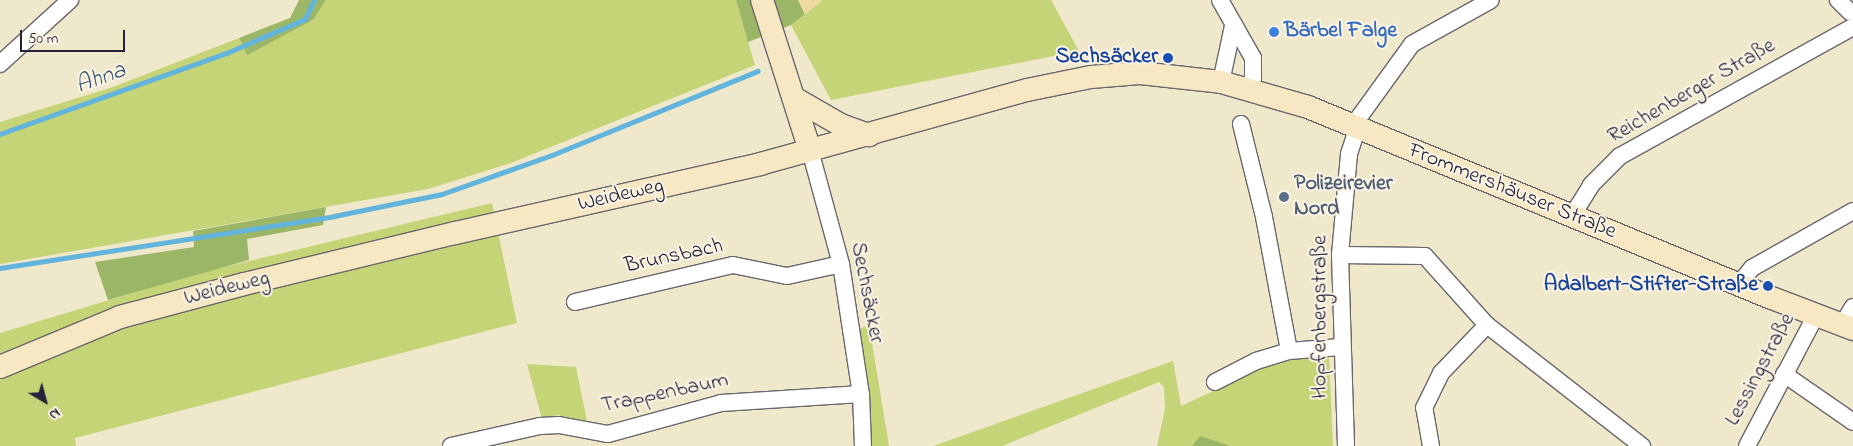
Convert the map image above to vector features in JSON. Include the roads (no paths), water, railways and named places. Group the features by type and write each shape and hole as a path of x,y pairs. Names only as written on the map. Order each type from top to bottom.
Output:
{"main road":[{"path":"762,0 810,150"},
{"name":"Weideweg","path":"0,367 120,317 455,233 810,150 1027,90 1091,77 1160,73 1221,82 1248,92"},
{"name":"Frommershäuser Straße","path":"1248,92 1308,107 1355,128 1816,316 1849,320"},
{"path":"794,98 841,124 869,135"}],"street":[{"path":"3,58 70,0"},
{"path":"1220,0 1233,26 1253,58 1253,78 1248,92"},
{"name":"Hopfenbergstraße","path":"1346,446 1341,347 1340,255 1349,154 1355,128 1412,44 1491,0"},
{"path":"1838,0 1852,17"},
{"name":"Reichenberger Straße","path":"1572,216 1591,185 1620,156 1852,17"},
{"path":"1221,82 1233,26"},
{"path":"1241,124 1264,217 1289,351"},
{"name":"Sechsäcker","path":"810,150 841,264 861,394 863,446"},
{"path":"1739,284 1752,268 1853,211"},
{"path":"1340,255 1425,256 1487,325 1642,446"},
{"name":"Brunsbach","path":"575,302 733,266 787,276 841,264"},
{"name":"Lessingstraße","path":"1747,446 1816,316"},
{"path":"1431,446 1424,408 1441,373 1487,325"},
{"path":"1215,382 1256,361 1289,351 1341,347"},
{"path":"1784,374 1853,422"},
{"name":"Trappenbaum","path":"451,446 540,426 559,425 610,440 721,403 861,394"}],"waterway":[{"name":"Ahna","path":"0,134 229,52 305,19 314,0"},
{"path":"0,268 334,216 442,194 552,155 758,71"}],"place":[{"name":"Bärbel Falge","path":"1274,32"},
{"name":"Sechsäcker","path":"1168,58"},
{"name":"Polizeirevier Nord","path":"1284,197"},
{"name":"Adalbert-Stifter-Straße","path":"1768,286"}]}
